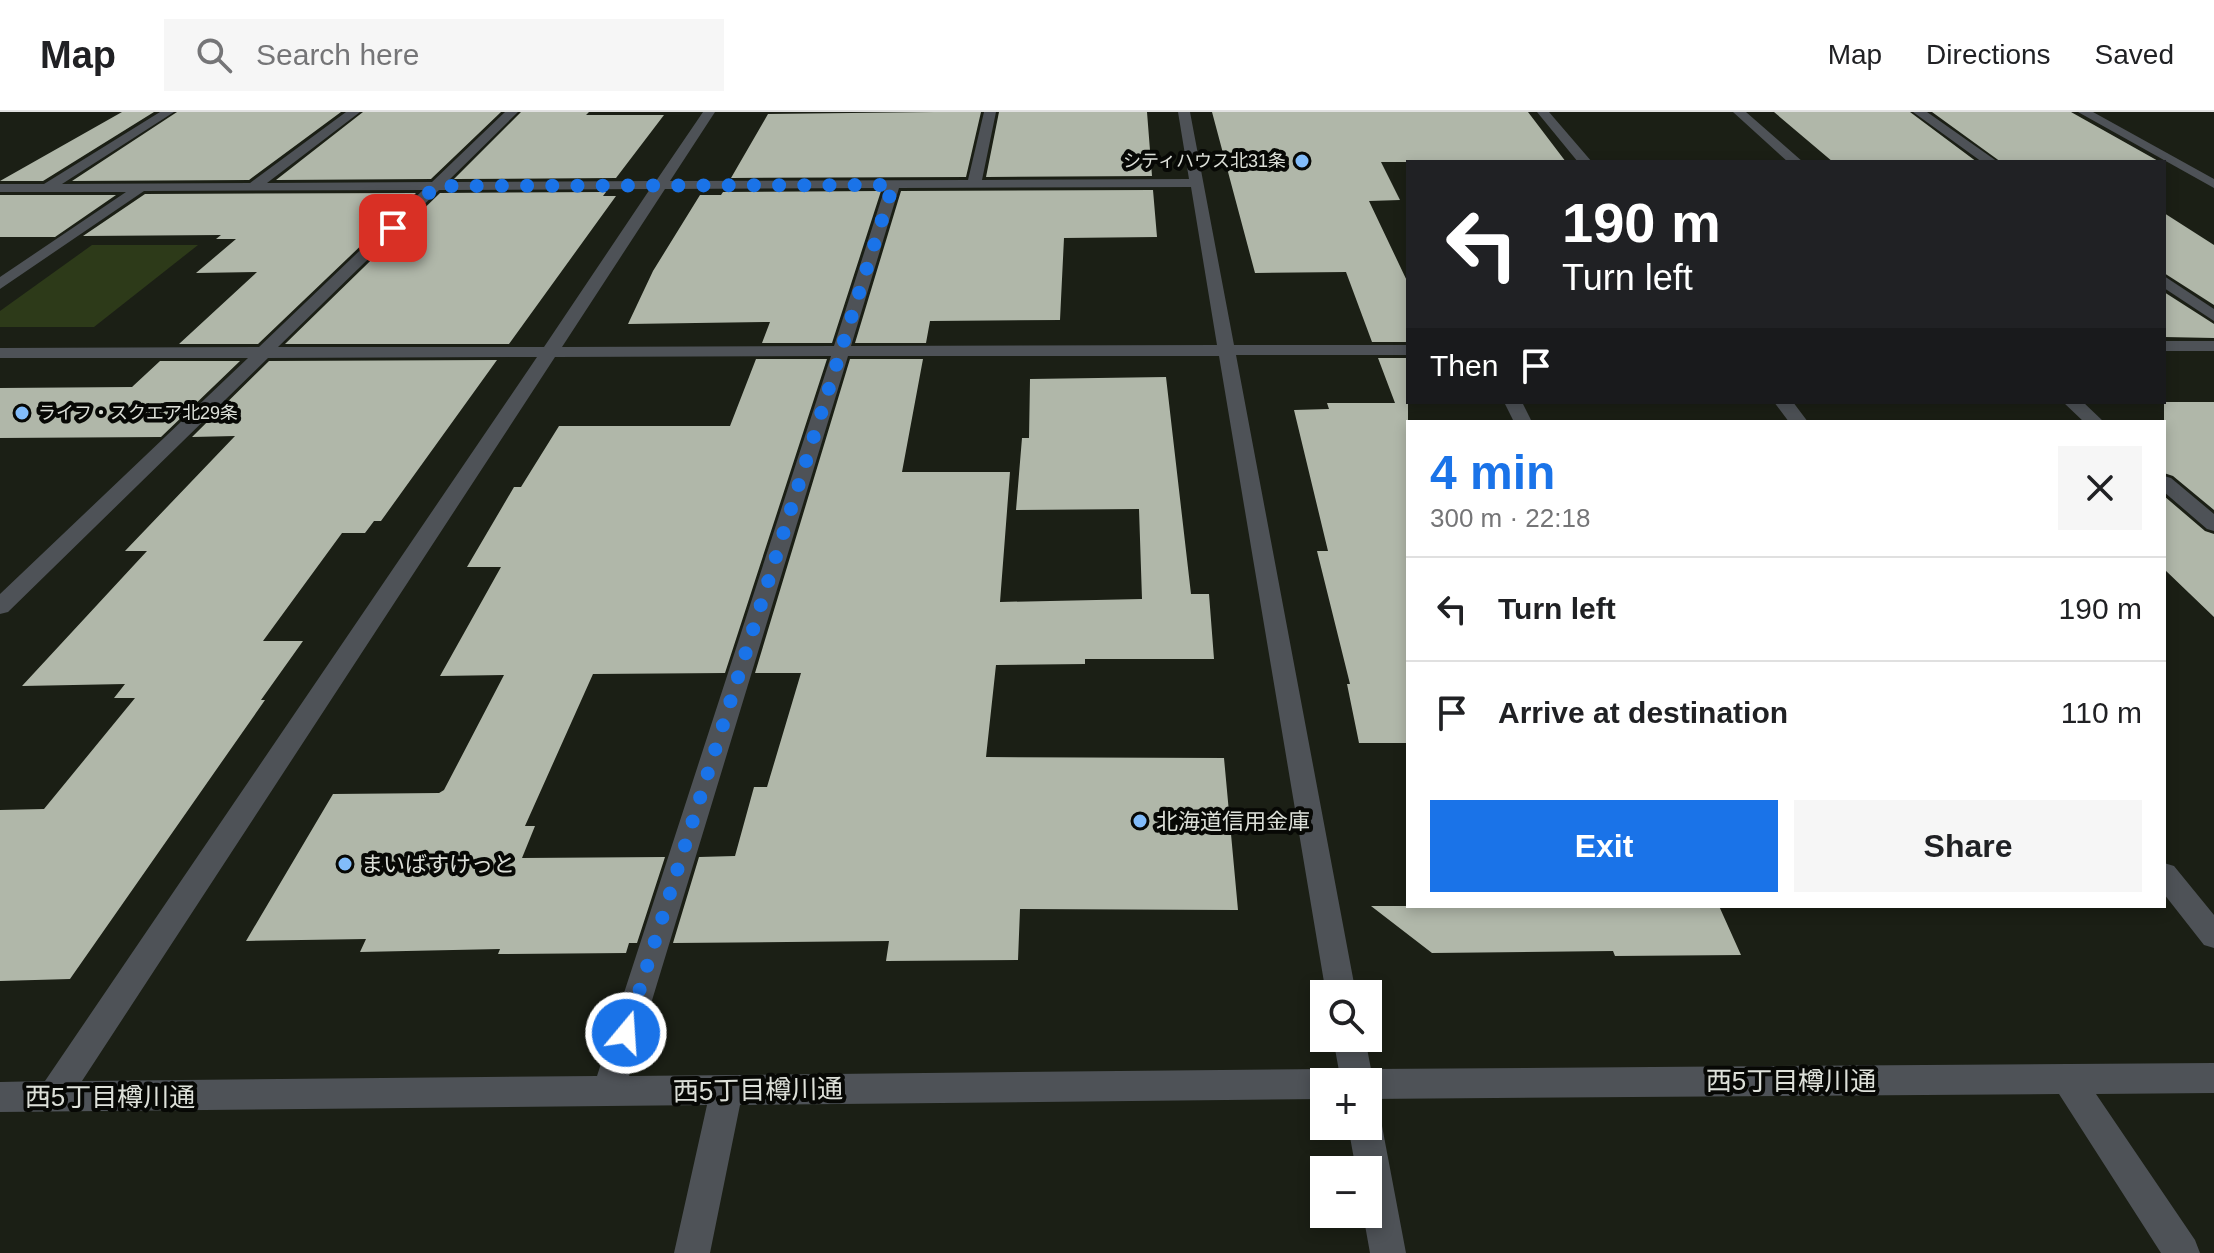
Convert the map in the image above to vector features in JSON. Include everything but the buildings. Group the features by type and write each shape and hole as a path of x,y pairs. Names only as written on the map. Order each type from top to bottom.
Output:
{"street":[{"path":"47,187 168,112"},
{"path":"253,187 354,112"},
{"path":"0,607 512,112"},
{"path":"53,1097 709,112"},
{"path":"974,185 990,112"},
{"path":"1184,112 1338,980"},
{"path":"1543,112 1583,160"},
{"path":"1739,112 1794,160"},
{"path":"1919,112 1988,160"},
{"path":"2084,112 2214,184"},
{"path":"0,188 1196,183"},
{"path":"608,1091 893,185"},
{"path":"0,284 142,187"},
{"path":"2166,282 2214,316"},
{"path":"2166,346 2214,346"},
{"path":"0,353 1406,350"},
{"path":"1785,404 1797,420"},
{"path":"2074,404 2093,420"},
{"path":"2166,484 2214,525"},
{"path":"2166,876 2214,936"},
{"name":"西5丁目樽川通","path":"1382,1084 2214,1078"},
{"path":"2068,1079 2182,1253"},
{"name":"西5丁目樽川通","path":"0,1097 1310,1084"},
{"path":"692,1253 727,1090"},
{"path":"1368,1140 1388,1253"}],"green space":[{"path":"92,245 198,245 94,327 0,327 0,311"}],"place":[{"name":"シティハウス北31条","path":"1302,161"},
{"name":"ライフ・スクエア北29条","path":"22,413"},
{"name":"北海道信用金庫","path":"1140,821"},
{"name":"まいばすけっと","path":"345,864"}],"route":[{"path":"393,228 436,186 893,185 626,1033"}]}
